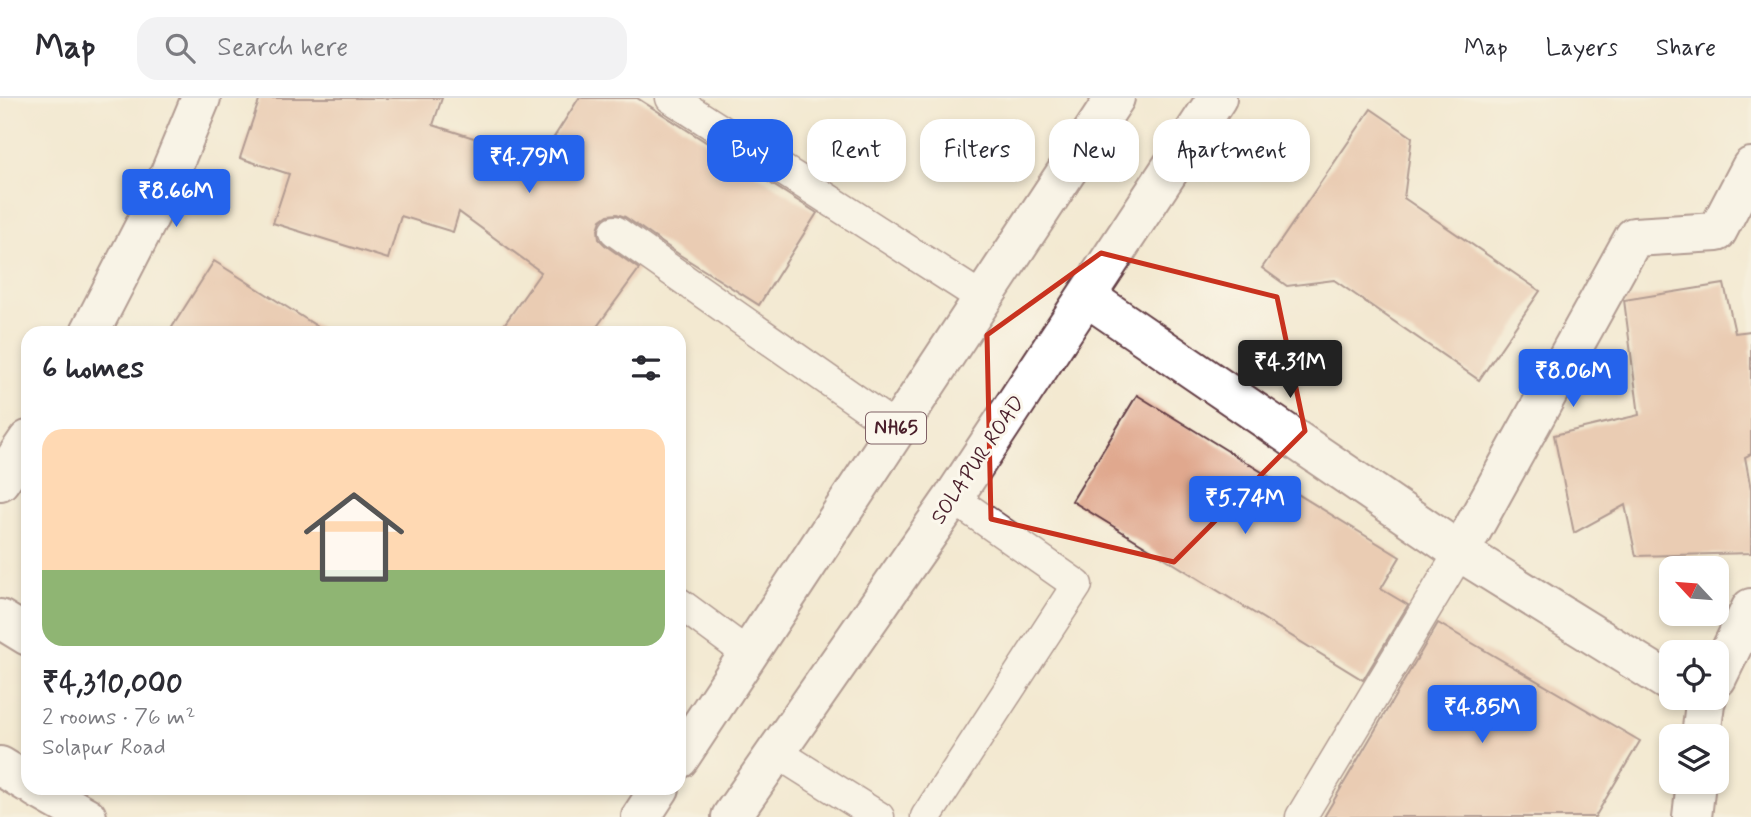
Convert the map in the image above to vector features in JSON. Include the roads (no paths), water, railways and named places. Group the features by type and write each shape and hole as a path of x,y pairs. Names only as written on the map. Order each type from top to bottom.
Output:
{"main road":[{"path":"95,326 162,192 201,98"},
{"name":"NH65","path":"686,748 1115,98"},
{"name":"SOLAPUR ROAD","path":"731,817 953,498 1217,98"},
{"path":"1460,552 1634,237 1717,232 1751,167"},
{"path":"1087,298 1460,552 1659,675"},
{"path":"11,480 21,456"},
{"path":"1729,653 1751,608"},
{"path":"0,619 21,632"},
{"path":"0,766 21,779"},
{"path":"1692,817 1695,794"},
{"path":"48,795 87,817"},
{"path":"641,817 655,795"}],"lane":[{"path":"671,98 982,298"},
{"path":"615,231 896,428"},
{"path":"926,817 1077,585 953,498"},
{"path":"1301,817 1460,552"},
{"path":"686,608 748,654"},
{"path":"776,751 879,817"}]}
